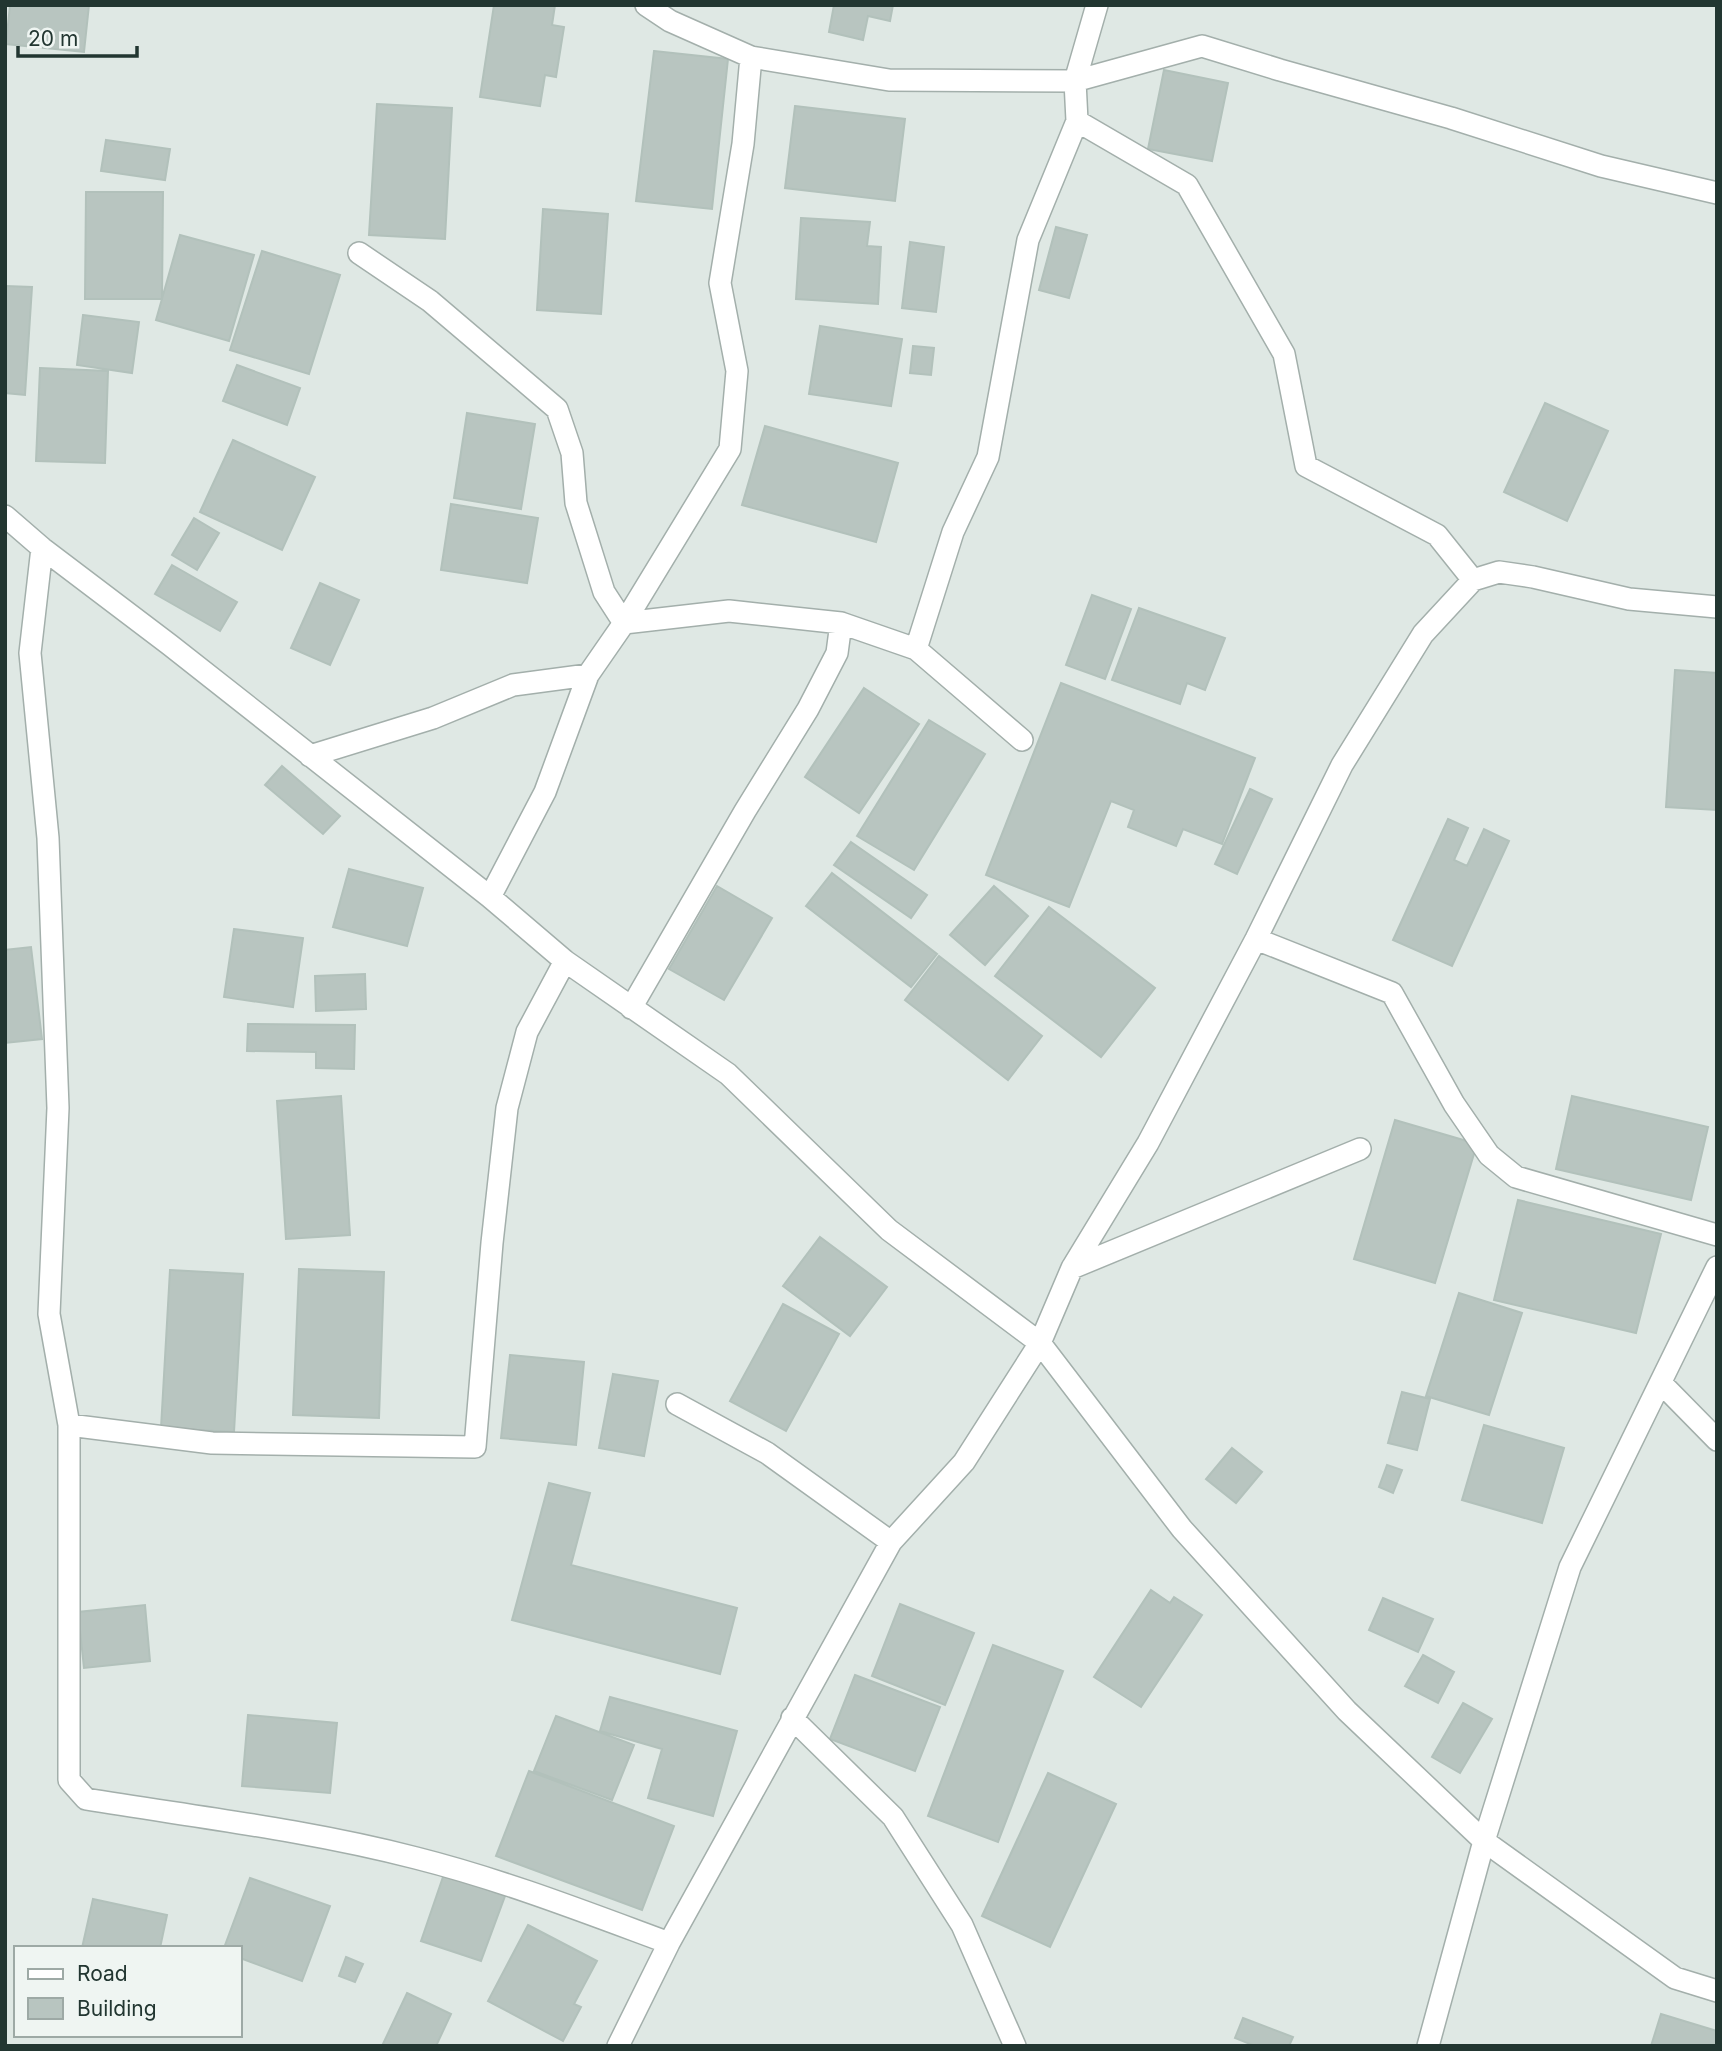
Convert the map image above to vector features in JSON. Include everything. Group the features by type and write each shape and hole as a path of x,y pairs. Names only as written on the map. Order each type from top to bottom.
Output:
{"street":[{"path":"646,5 670,21 751,57 889,80 1075,81 1202,46 1451,117 1601,166 1717,192"},
{"path":"916,649 953,532 988,457 1028,240 1077,121 1075,81 1097,5"},
{"path":"489,897 545,792 588,675 624,623 730,449 737,370 720,283 744,144 751,57"},
{"path":"1077,121 1187,185 1284,354 1306,466 1437,535 1473,580"},
{"path":"359,253 430,301 557,409 572,453 576,503 604,592 624,623"},
{"path":"5,516 42,548 170,645 489,897 565,961 728,1074 890,1230 1040,1343 1182,1529 1347,1711 1484,1841 1675,1978 1717,1991"},
{"path":"42,548 30,653 48,838 58,1108 49,1314 69,1424 69,1780 86,1799 327,1838 415,1857 512,1885 669,1943"},
{"path":"618,2046 669,1943 891,1542 964,1462 1040,1343 1072,1268 1148,1143 1256,939 1342,765 1423,634 1473,580 1499,572 1629,599 1717,607"},
{"path":"624,623 729,611 841,623 916,649 1022,740"},
{"path":"631,1008 745,811 808,709 837,653 841,623"},
{"path":"310,757 433,718 513,685 588,675"},
{"path":"1256,939 1392,993 1454,1104 1489,1155 1516,1177 1717,1236"},
{"path":"69,1424 212,1443 475,1447 492,1243 507,1108 527,1032 565,961"},
{"path":"1072,1268 1360,1149"},
{"path":"1428,2046 1484,1841 1570,1567 1717,1267"},
{"path":"1661,1383 1717,1440"},
{"path":"677,1404 766,1453 891,1542"},
{"path":"792,1718 893,1817 962,1925 1015,2046"}],"building":[{"path":"10,5 89,5 84,52 6,44"},
{"path":"494,5 555,5 552,25 564,27 556,77 545,75 540,106 480,97"},
{"path":"834,5 893,5 890,21 868,16 863,40 829,32"},
{"path":"654,51 728,59 712,209 636,201"},
{"path":"1164,70 1228,83 1212,161 1148,149"},
{"path":"377,104 452,108 445,239 369,235"},
{"path":"795,106 905,119 895,201 785,188"},
{"path":"106,140 170,149 165,180 101,171"},
{"path":"86,192 163,192 162,299 85,299"},
{"path":"543,209 608,214 601,314 537,310"},
{"path":"801,218 870,222 867,246 881,247 878,304 796,299"},
{"path":"1056,227 1087,235 1069,298 1039,290"},
{"path":"180,235 254,255 229,341 156,320"},
{"path":"910,242 944,247 936,312 902,308"},
{"path":"262,251 340,275 309,374 230,350"},
{"path":"5,286 32,287 25,395 5,393"},
{"path":"83,315 139,322 132,373 77,365"},
{"path":"820,326 902,339 891,406 809,394"},
{"path":"913,346 934,348 931,375 910,373"},
{"path":"237,365 300,388 287,425 223,401"},
{"path":"40,368 108,371 105,463 36,461"},
{"path":"1545,403 1608,431 1567,521 1504,492"},
{"path":"467,413 535,424 521,509 454,498"},
{"path":"765,426 898,463 876,542 742,505"},
{"path":"233,440 315,477 282,550 200,512"},
{"path":"451,504 538,518 527,583 441,570"},
{"path":"194,518 219,533 197,570 172,555"},
{"path":"172,565 237,602 220,631 155,594"},
{"path":"320,583 359,600 330,665 291,648"},
{"path":"1092,595 1131,609 1105,679 1066,665"},
{"path":"1139,608 1225,638 1205,690 1187,683 1180,704 1112,680"},
{"path":"1675,670 1717,673 1717,810 1666,807"},
{"path":"1061,683 1255,758 1222,844 1183,829 1176,846 1128,827 1134,810 1111,801 1069,907 986,875"},
{"path":"864,688 919,724 859,813 805,777"},
{"path":"929,720 985,754 914,870 857,836"},
{"path":"282,766 340,816 323,834 265,785"},
{"path":"1250,789 1272,799 1237,874 1215,864"},
{"path":"1448,819 1468,828 1454,860 1467,866 1484,829 1509,841 1452,966 1393,940"},
{"path":"851,842 927,895 911,918 834,865"},
{"path":"349,869 423,888 407,946 333,927"},
{"path":"832,873 937,954 911,987 806,906"},
{"path":"717,886 772,918 724,1000 669,969"},
{"path":"994,886 1028,916 985,965 950,935"},
{"path":"1049,907 1155,988 1101,1057 995,976"},
{"path":"234,929 303,938 293,1007 224,997"},
{"path":"31,947 42,1039 5,1043 5,950"},
{"path":"939,956 1042,1036 1008,1080 905,1000"},
{"path":"365,974 366,1009 316,1011 315,976"},
{"path":"248,1024 355,1025 354,1069 316,1068 316,1052 247,1051"},
{"path":"341,1096 350,1235 286,1239 277,1101"},
{"path":"1572,1096 1708,1127 1691,1200 1556,1169"},
{"path":"1395,1120 1477,1144 1435,1283 1354,1259"},
{"path":"1518,1200 1661,1234 1636,1333 1494,1300"},
{"path":"820,1237 887,1287 850,1336 783,1286"},
{"path":"299,1269 384,1272 379,1418 293,1415"},
{"path":"170,1270 243,1274 234,1432 161,1428"},
{"path":"1459,1293 1522,1313 1489,1415 1426,1396"},
{"path":"783,1304 839,1334 786,1431 730,1401"},
{"path":"510,1355 584,1362 576,1445 501,1438"},
{"path":"613,1374 658,1381 644,1456 599,1448"},
{"path":"1402,1392 1430,1399 1417,1450 1388,1443"},
{"path":"1484,1425 1564,1448 1542,1523 1462,1500"},
{"path":"1232,1448 1262,1472 1236,1503 1206,1479"},
{"path":"1387,1465 1402,1470 1393,1493 1379,1487"},
{"path":"549,1483 590,1493 571,1565 737,1608 720,1674 512,1620"},
{"path":"1151,1590 1170,1603 1174,1597 1202,1615 1141,1707 1094,1677"},
{"path":"1383,1598 1433,1619 1418,1652 1369,1630"},
{"path":"900,1604 974,1633 945,1705 872,1676"},
{"path":"145,1605 150,1661 84,1668 78,1612"},
{"path":"993,1645 1063,1671 998,1842 928,1816"},
{"path":"1423,1655 1454,1672 1438,1703 1405,1686"},
{"path":"855,1675 940,1707 915,1771 830,1739"},
{"path":"610,1697 737,1731 713,1816 648,1798 662,1749 600,1731"},
{"path":"1463,1703 1492,1719 1460,1773 1432,1757"},
{"path":"248,1715 337,1723 330,1793 242,1786"},
{"path":"556,1716 634,1745 612,1800 534,1771"},
{"path":"529,1771 674,1826 642,1910 496,1856"},
{"path":"1048,1773 1116,1804 1050,1947 982,1916"},
{"path":"444,1874 505,1896 481,1961 421,1941"},
{"path":"250,1878 330,1906 302,1981 242,1959 242,1946 225,1946"},
{"path":"93,1899 167,1915 160,1946 82,1946"},
{"path":"528,1925 597,1961 574,2004 581,2007 563,2041 488,2001"},
{"path":"346,1957 363,1964 355,1982 339,1976"},
{"path":"407,1993 451,2014 436,2046 382,2046"},
{"path":"1661,2014 1717,2031 1716,2046 1651,2046"},
{"path":"1243,2018 1293,2037 1289,2046 1255,2046 1235,2038"}]}
